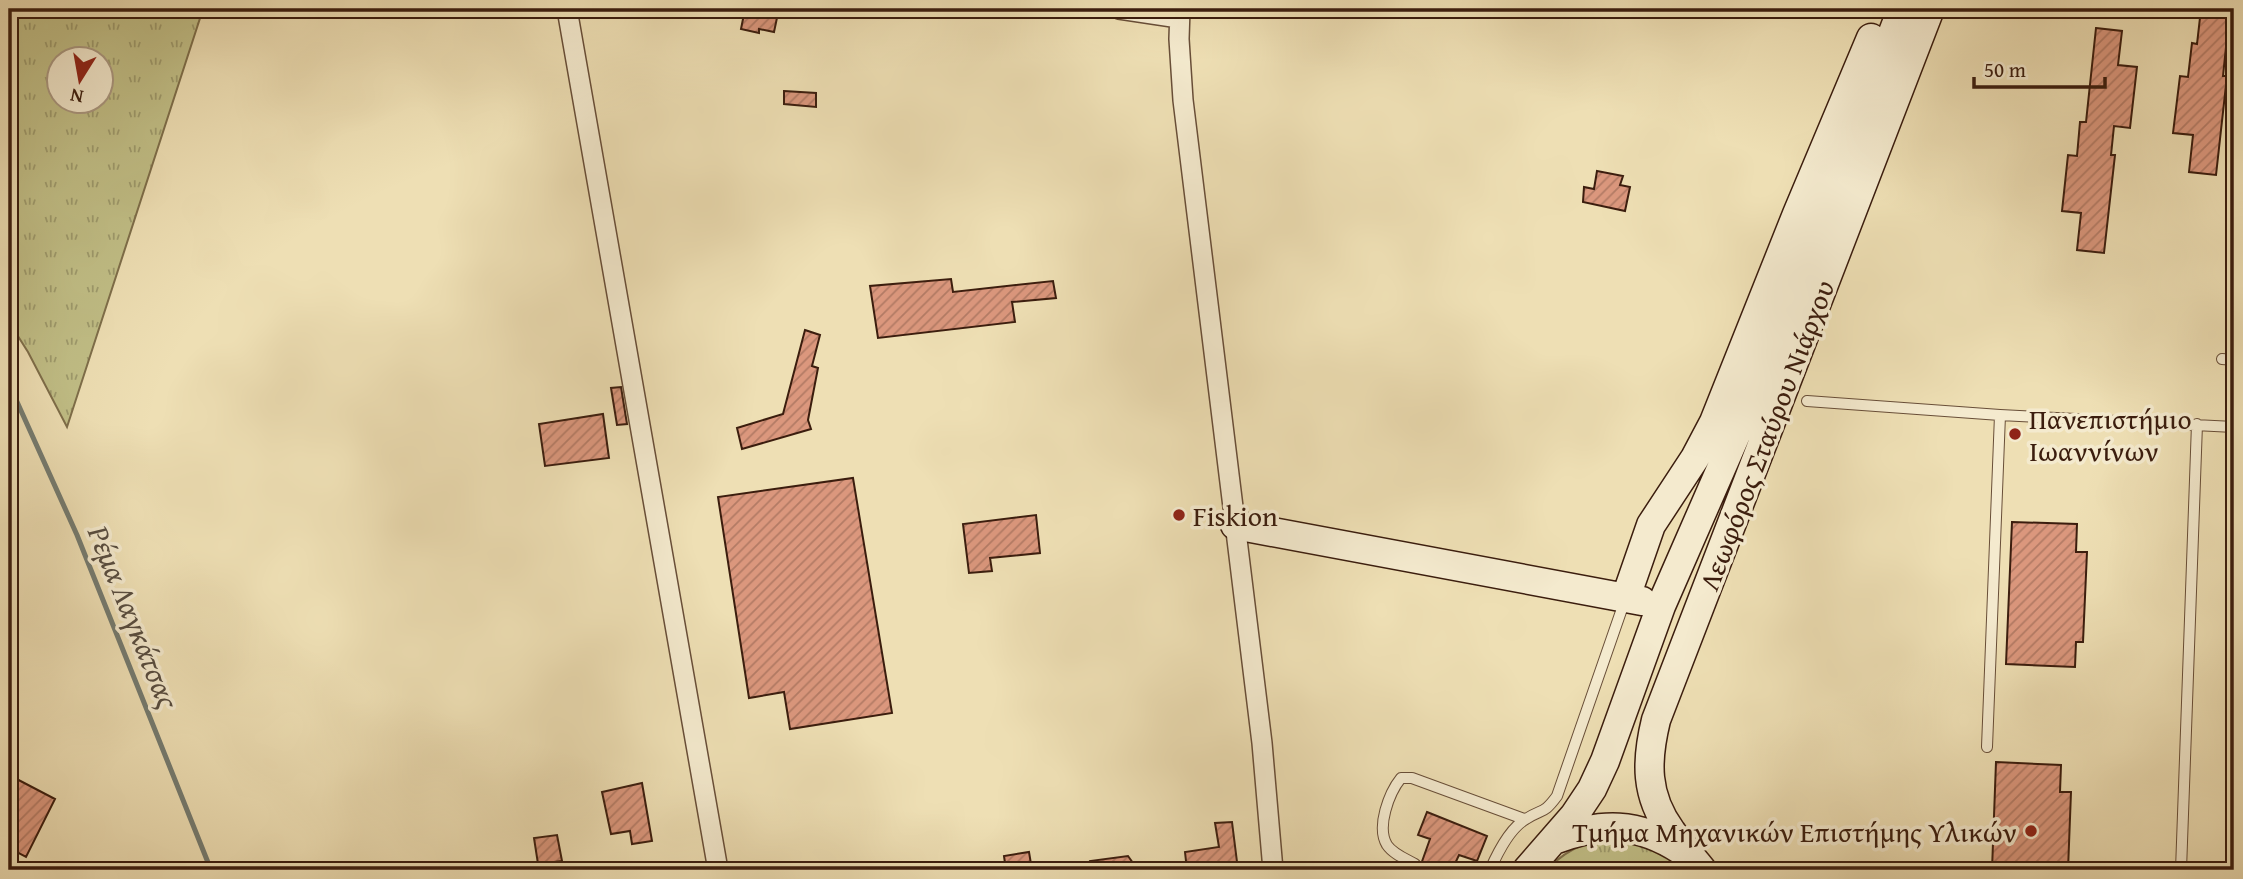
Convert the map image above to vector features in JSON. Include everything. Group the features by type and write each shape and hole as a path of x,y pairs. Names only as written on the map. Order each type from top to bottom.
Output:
{"main road":[{"path":"1626,597 1651,525 1695,458 1714,422 1882,9"},
{"name":"Λεωφόρος Σταύρου Νιάρχου","path":"1527,870 1583,802 1605,761 1661,606 1748,407 1902,9"},
{"name":"Λεωφόρος Σταύρου Νιάρχου","path":"1698,864 1671,831 1661,814 1651,785 1648,764 1656,720 1930,9"},
{"path":"1235,525 1626,597 1661,606"},
{"name":"Λεωφόρος Σταύρου Νιάρχου","path":"1554,840 1579,831 1624,827 1647,832 1667,841 1698,864"}],"street":[{"path":"567,9 718,870"},
{"path":"1119,9 1180,13 1183,100 1262,743 1273,870"}],"lane":[{"path":"2222,359 2234,360"},
{"path":"1807,401 2000,415 2234,427"},
{"path":"1987,747 2000,415"},
{"path":"2181,870 2197,425"},
{"path":"1490,870 1500,848 1524,819 1546,811 1558,796 1626,597"},
{"path":"1415,864 1387,845 1382,827 1393,789 1401,778 1412,778 1524,819"}],"green space":[{"path":"9,9 203,9 67,427 28,352 9,322"},
{"path":"1632,839 1675,860 1685,870 1546,870 1567,853 1586,844"}],"building":[{"path":"745,9 776,9 778,13 774,32 759,29 759,33 741,29"},
{"path":"2201,9 2234,9 2234,48 2226,47 2223,76 2227,76 2216,175 2189,172 2193,135 2173,133 2180,76 2188,77 2192,43 2197,44"},
{"path":"2096,28 2122,31 2118,65 2137,67 2130,128 2114,126 2111,155 2115,155 2104,253 2077,250 2081,213 2062,211 2068,155 2077,156 2080,122 2086,122"},
{"path":"784,91 816,93 816,107 784,104"},
{"path":"1597,171 1623,176 1620,185 1630,187 1625,211 1583,202 1584,187 1594,189"},
{"path":"951,279 953,292 1053,281 1056,298 1012,302 1015,322 878,338 870,286"},
{"path":"805,330 820,335 812,366 818,368 808,420 811,429 742,449 737,428 783,414"},
{"path":"621,387 627,424 617,425 611,388"},
{"path":"603,414 609,458 545,466 539,424"},
{"path":"853,478 892,713 790,729 784,692 749,698 718,497"},
{"path":"1036,515 1040,553 990,558 992,571 969,573 963,524"},
{"path":"2012,522 2077,524 2076,552 2087,552 2083,642 2076,642 2075,667 2006,664"},
{"name":"Τμήμα Μηχανικών Επιστήμης Υλικών","path":"1996,762 2061,765 2060,792 2071,792 2068,870 1992,870"},
{"path":"9,775 55,799 26,857 9,848"},
{"path":"642,783 652,841 632,844 630,831 611,834 602,792"},
{"path":"1427,812 1487,836 1477,861 1459,855 1452,870 1419,870 1430,839 1418,835"},
{"path":"1232,822 1238,870 1187,870 1185,852 1219,847 1215,823"},
{"path":"557,835 562,861 538,864 534,838"},
{"path":"1029,852 1032,870 1006,870 1004,856"},
{"path":"1128,856 1138,870 1091,870 1090,861"}],"waterway":[{"name":"Ρέμα Λαγκάτσας","path":"9,384 77,535 211,870"}],"place":[{"name":"Πανεπιστήμιο Ιωαννίνων","path":"2015,434"},
{"name":"Fiskion","path":"1179,515"},
{"name":"Τμήμα Μηχανικών Επιστήμης Υλικών","path":"2031,831"}]}
